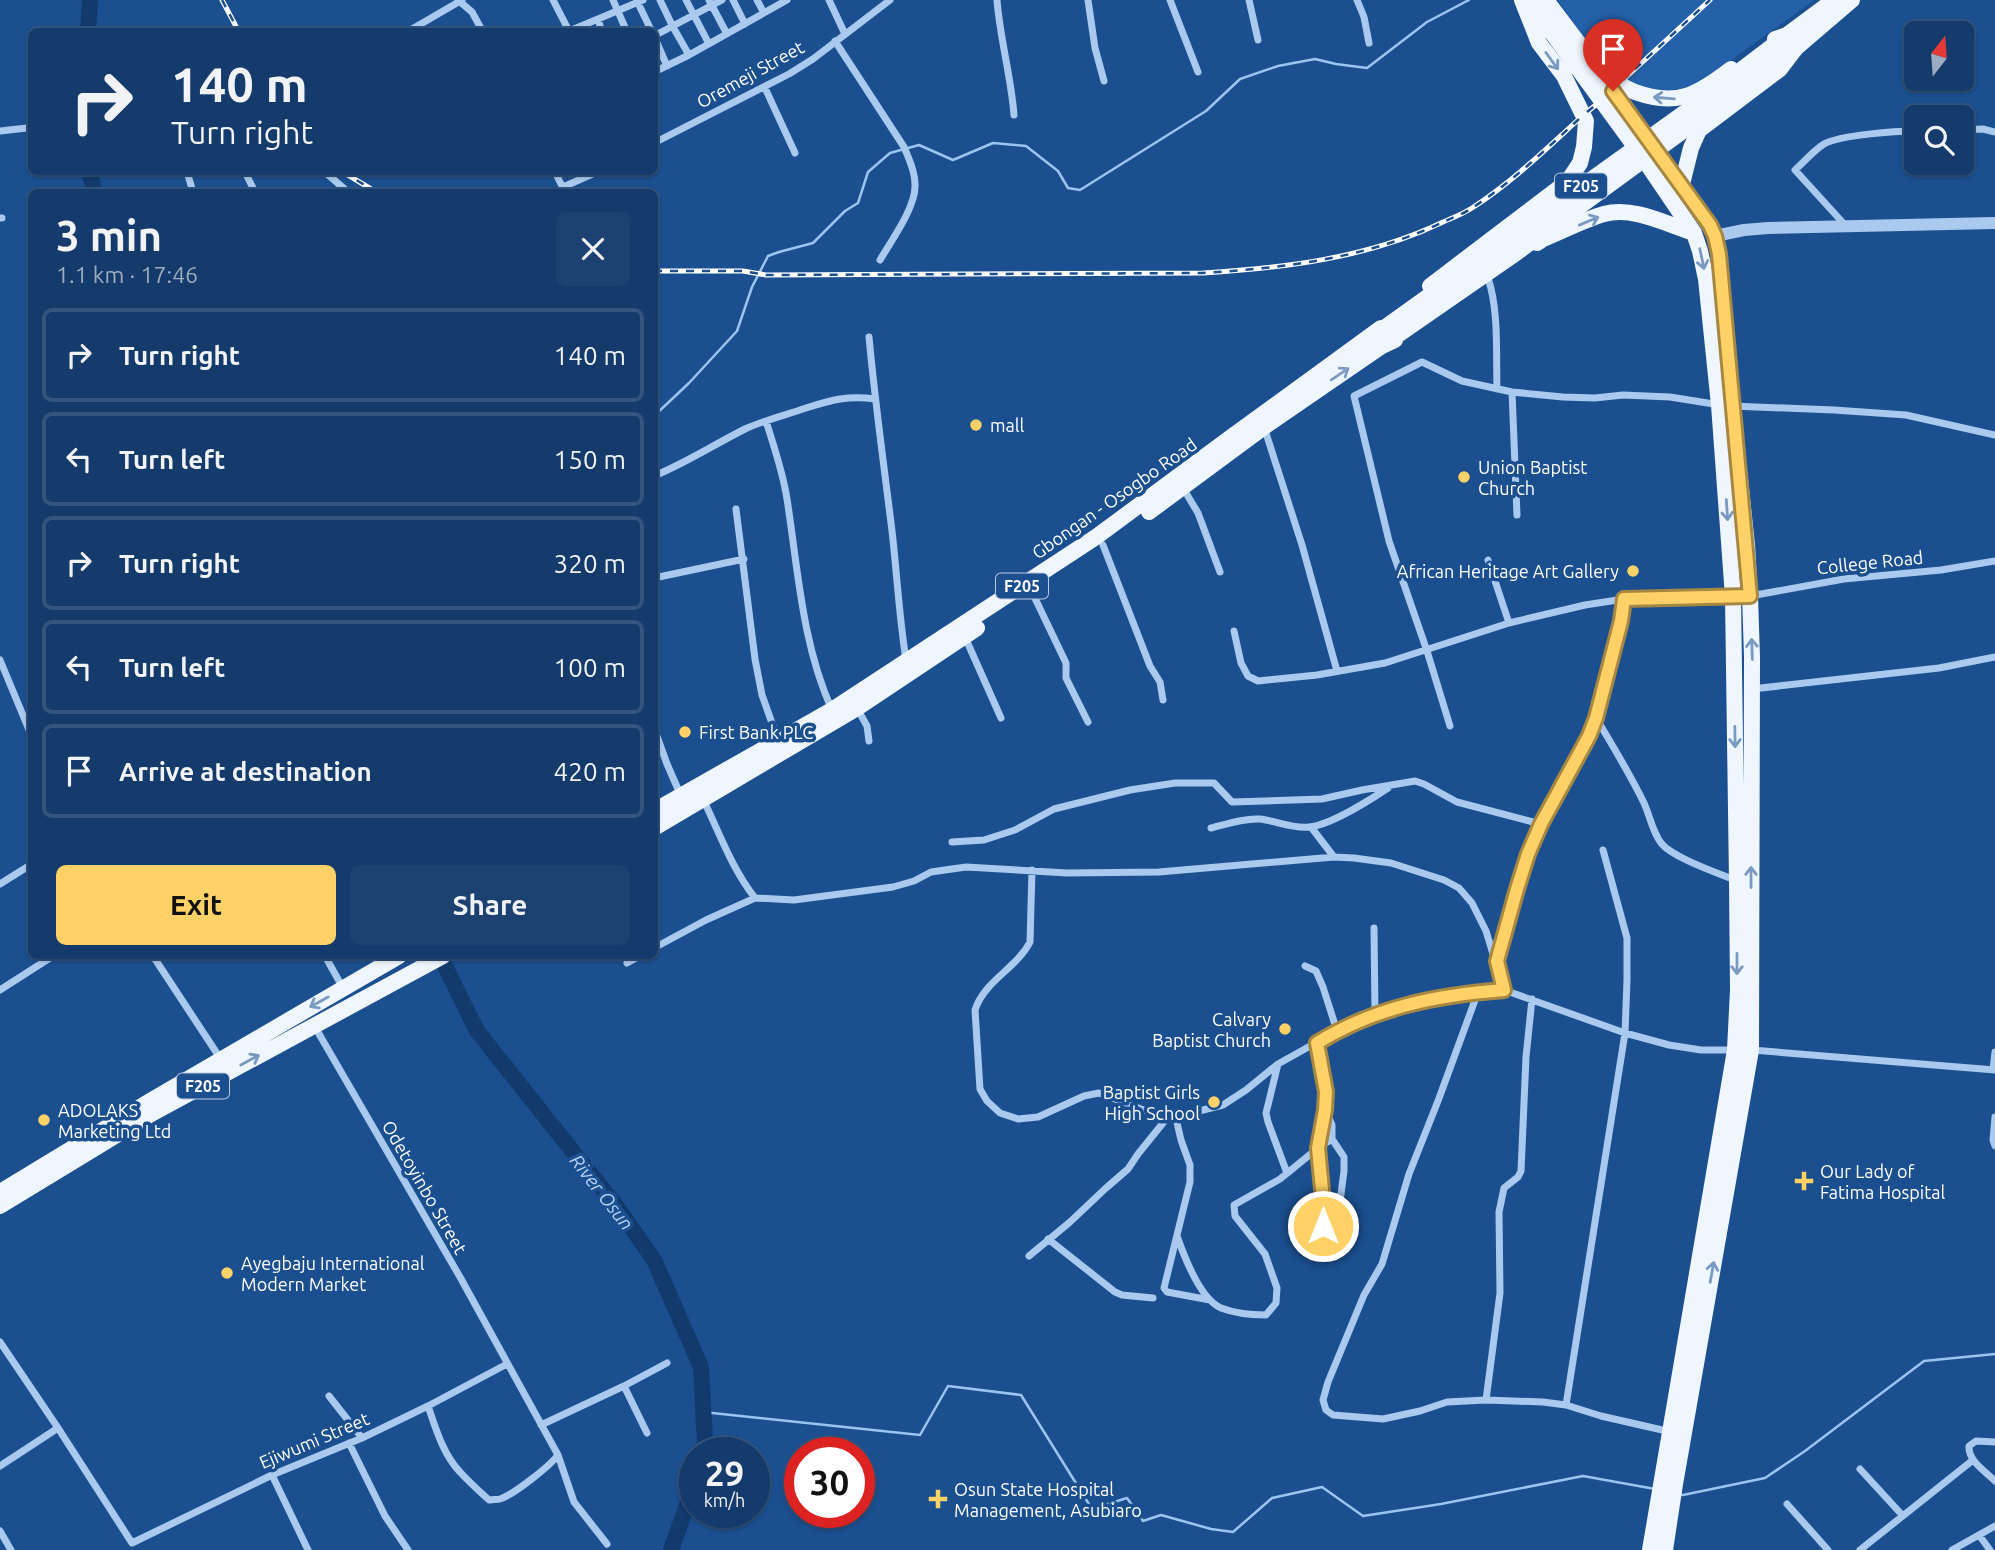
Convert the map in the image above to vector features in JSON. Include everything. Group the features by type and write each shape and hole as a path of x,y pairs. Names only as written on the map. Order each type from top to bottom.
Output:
{"main road":[{"path":"1377,341 1416,298 1568,181 1580,163 1586,121 1564,76 1539,43 1521,0"},
{"path":"1528,0 1639,152 1693,233 1700,251 1726,405 1750,596 1752,689 1743,1050 1664,1511 1650,1550"},
{"path":"1546,0 1710,225 1719,254 1727,356 1738,990 1743,1050 1671,1432 1669,1482"},
{"path":"1681,188 1691,148 1699,130 1780,69 1792,41 1834,0"},
{"name":"F205","path":"1377,341 1512,256 1792,41 1852,0"},
{"path":"1604,77 1632,91 1664,99 1677,99 1700,89 1766,41 1792,41"},
{"path":"1377,341 1408,334 1543,239 1605,214 1627,213 1648,217 1693,233"},
{"name":"Gbongan - Osogbo Road","path":"658,809 778,741 857,708 1103,545 1377,341"},
{"name":"Gbongan - Osogbo Road","path":"658,826 811,729 832,710 906,660 1096,537 1255,420 1377,341"},
{"name":"F205","path":"0,1192 394,959"},
{"name":"F205","path":"0,1206 153,1113 438,959"},
{"path":"1664,1511 1665,1550"}],"street":[{"path":"553,0 567,28"},
{"path":"614,0 625,28"},
{"path":"660,0 689,55"},
{"path":"687,0 709,44"},
{"path":"658,33 695,16 711,3 722,0"},
{"path":"733,0 745,24"},
{"path":"757,0 764,13"},
{"path":"658,70 785,0"},
{"path":"830,0 845,34"},
{"name":"Oremeji Street","path":"658,142 765,88 813,59 890,0"},
{"path":"997,0 1014,115"},
{"path":"1088,0 1104,81"},
{"path":"1170,0 1198,72"},
{"path":"1249,0 1258,40"},
{"path":"1357,0 1364,17 1369,43"},
{"path":"414,28 460,1 472,12 481,28"},
{"path":"578,28 639,1 651,28"},
{"path":"711,3 727,34"},
{"path":"597,19 600,28"},
{"path":"835,41 904,147 915,185 913,199 880,260"},
{"path":"658,45 667,66"},
{"path":"765,88 794,153"},
{"path":"0,131 27,128"},
{"path":"1974,129 1995,132"},
{"path":"1845,225 1795,170 1824,144 1835,140 1904,131"},
{"path":"329,175 345,189"},
{"path":"566,189 592,175"},
{"path":"1715,236 1744,230 1845,225 1995,223"},
{"path":"1488,278 1494,314 1497,389"},
{"path":"869,337 906,660"},
{"path":"1450,726 1389,541 1354,396 1422,362 1462,381 1512,392 1563,397 1660,397 1726,405 1906,415 1995,435"},
{"path":"1512,392 1517,515"},
{"path":"658,474 766,421 839,398 859,396 875,399"},
{"path":"766,421 787,498 798,580 820,685 832,710"},
{"path":"1264,427 1302,545 1337,671"},
{"path":"1183,488 1198,513 1220,572"},
{"path":"736,509 755,659 762,695 778,741"},
{"path":"1103,545 1148,660 1160,682 1163,700"},
{"path":"658,577 744,559"},
{"path":"1488,560 1509,623"},
{"name":"College Road","path":"1234,631 1241,663 1248,676 1258,681 1385,663 1509,623 1584,605 1673,596 1750,596 1844,579 1941,570 1995,561"},
{"path":"1032,593 1066,663 1066,678 1088,722"},
{"path":"1497,961 1528,854 1596,718 1621,621 1624,599"},
{"path":"965,636 1001,718"},
{"path":"1752,689 1939,668 1995,657"},
{"path":"0,660 28,727"},
{"path":"857,708 867,726 869,741"},
{"path":"1596,718 1644,804 1661,844 1705,869 1737,881"},
{"path":"658,739 681,796"},
{"path":"952,842 984,840 1015,830 1054,809 1130,790 1175,783 1214,783 1232,802 1322,799 1415,781 1457,802 1541,824"},
{"path":"1211,828 1260,819 1311,827 1342,814 1391,786"},
{"path":"703,798 736,870 755,898"},
{"path":"1311,827 1334,857"},
{"path":"1566,1405 1625,1034 1627,938 1603,850"},
{"path":"658,946 755,898 794,901 893,887 945,869 966,867 1067,873 1159,872 1334,857 1391,863 1444,880 1458,888 1472,904 1486,931 1504,990"},
{"path":"0,884 28,866"},
{"path":"1032,870 1030,942 1026,950 985,991 975,1010 979,1089 1000,1113 1018,1119 1038,1118 1084,1096 1099,1093 1149,1112 1191,1113 1223,1105 1278,1064 1337,1031 1375,1015 1428,999 1504,990 1625,1034 1690,1048 1994,1070 1995,1052"},
{"path":"0,874 10,876"},
{"path":"1374,928 1375,1015"},
{"path":"0,990 48,959"},
{"path":"155,959 221,1059"},
{"path":"327,959 344,989"},
{"path":"627,963 634,959"},
{"path":"1305,966 1316,971 1337,1031"},
{"path":"1478,992 1409,1174 1382,1264 1364,1295 1328,1382 1323,1400 1326,1410 1333,1415 1383,1419 1447,1402 1544,1402 1566,1405 1671,1432"},
{"path":"1486,1400 1500,1293 1499,1212 1504,1188 1518,1177 1521,1171 1525,1057 1532,999"},
{"name":"Odetoyinbo Street","path":"314,1027 460,1278 558,1455 573,1502 607,1544"},
{"path":"1317,1043 1326,1092 1318,1148 1323,1189 1324,1235 1317,1249"},
{"path":"1278,1064 1266,1113 1287,1173"},
{"path":"1325,1110 1332,1125 1332,1139 1344,1157 1338,1217"},
{"path":"1175,1114 1190,1165 1190,1182 1165,1291 1210,1300"},
{"path":"1029,1256 1128,1169 1158,1128 1175,1114"},
{"path":"1995,1117 1995,1146"},
{"path":"1176,1236 1192,1272 1210,1300 1220,1308 1266,1315 1276,1303 1277,1287 1265,1254 1235,1216 1234,1205 1280,1179 1332,1139"},
{"path":"1048,1239 1119,1294 1153,1297"},
{"name":"Ejiwumi Street","path":"0,1342 3,1352 58,1428 134,1547 272,1475 362,1438 507,1364"},
{"path":"541,1426 667,1363"},
{"path":"624,1386 648,1433"},
{"path":"329,1396 362,1438"},
{"path":"428,1406 436,1432 458,1471 489,1500 502,1499 543,1470 558,1455"},
{"path":"0,1466 58,1428"},
{"path":"1995,1442 1976,1441 1968,1450 1973,1461 1995,1481"},
{"path":"349,1443 385,1516 408,1550"},
{"path":"1860,1550 1973,1461"},
{"path":"1860,1469 1903,1516"},
{"path":"272,1475 308,1550"},
{"path":"1787,1504 1828,1550"},
{"path":"1952,1550 1995,1526"},
{"path":"0,1531 11,1550"},
{"path":"1979,1535 1990,1550"}],"shaded area":[{"path":"1558,0 1814,0 1697,85 1667,92 1643,89 1611,71 1585,40"}],"waterway":[{"name":"River Osun","path":"88,28 90,0"},
{"path":"658,412 737,331 752,287 768,256 813,243 845,211 858,203 868,172 890,153 919,145 953,160 993,143 1026,146 1058,171 1068,188 1080,190 1206,111 1240,79 1278,66 1315,59 1367,68 1427,22 1469,0"},
{"name":"River Osun","path":"90,175 94,189"},
{"name":"River Osun","path":"441,959 477,1031 617,1207 654,1260 701,1367 705,1437"},
{"path":"1678,1494 1765,1478 1924,1361 1995,1354"},
{"path":"703,1412 920,1435 948,1386 1021,1395 1092,1509 1127,1498 1143,1521 1161,1515 1211,1529 1233,1532 1272,1498 1322,1487 1363,1516 1441,1504 1583,1476 1655,1489"},
{"name":"River Osun","path":"671,1550 679,1527"}],"railway":[{"path":"222,0 237,28"},
{"path":"1623,80 1710,0"},
{"path":"1587,112 1597,104"},
{"path":"658,271 743,271 766,275 1203,273 1326,259 1356,253 1415,234 1465,212 1514,177 1579,119"},
{"path":"348,175 371,189"}],"place":[{"name":"mall","path":"976,425"},
{"name":"Union Baptist Church","path":"1464,477"},
{"name":"African Heritage Art Gallery","path":"1633,571"},
{"name":"First Bank PLC","path":"685,732"},
{"name":"Calvary Baptist Church","path":"1285,1029"},
{"name":"Baptist Girls High School","path":"1214,1102"},
{"name":"ADOLAKS Marketing Ltd","path":"44,1120"},
{"name":"Our Lady of Fatima Hospital","path":"1804,1181"},
{"name":"Ayegbaju International Modern Market","path":"227,1273"},
{"name":"Osun State Hospital Management, Asubiaro","path":"938,1499"}],"route":[{"path":"1323,1226 1318,1148 1326,1092 1317,1043 1337,1031 1375,1015 1428,999 1504,990 1497,961 1517,889 1541,824 1596,718 1621,621 1624,599 1750,596 1719,254 1715,236 1710,225 1613,91"}]}
